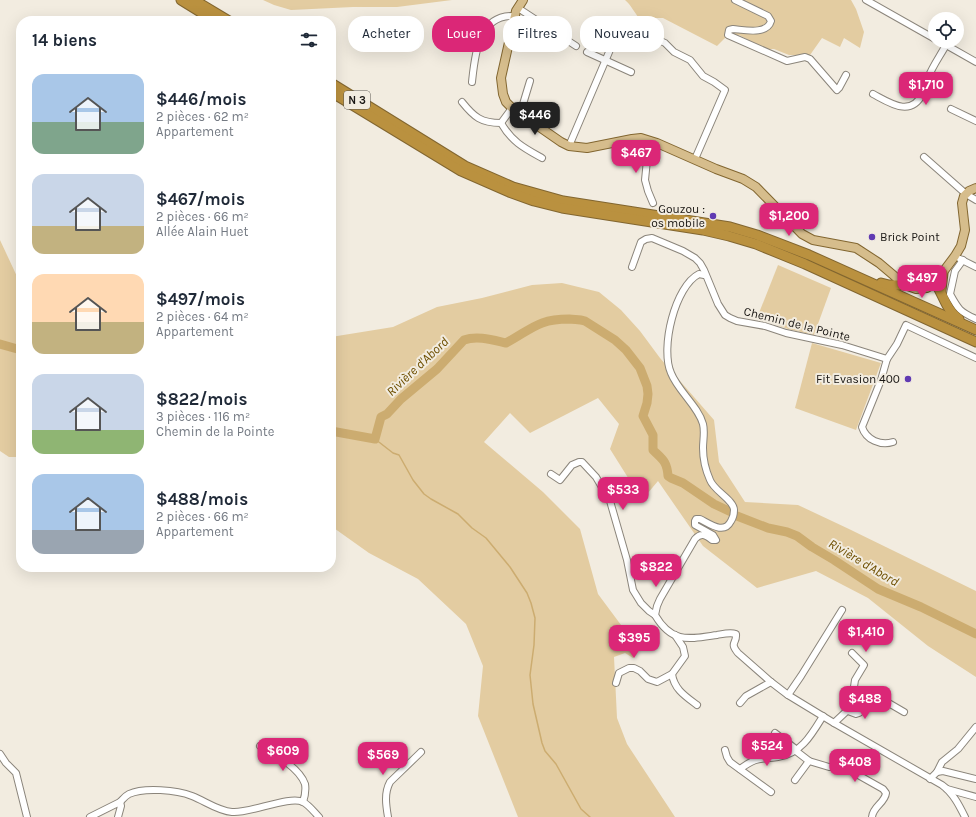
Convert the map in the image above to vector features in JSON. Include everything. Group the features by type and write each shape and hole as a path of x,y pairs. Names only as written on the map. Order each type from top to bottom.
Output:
{"highway":[{"path":"181,0 207,16"},
{"path":"194,0 221,16"},
{"name":"N 3","path":"336,87 465,166 513,187 564,201 730,227 757,235 809,254 976,329"},
{"name":"N 3","path":"336,95 461,171 509,192 534,201 562,208 703,230 756,244 805,264 976,342"},
{"path":"809,254 883,283 894,286 905,285"},
{"path":"941,291 945,270"},
{"path":"933,280 941,291 948,309 954,316 976,329"}],"main road":[{"path":"515,16 523,0"},
{"path":"507,52 501,78 502,94 506,102 520,114 560,142 569,146 587,148 632,139 649,140 695,159 743,179 756,187 802,234 813,240 856,248 879,263 905,285 911,288 921,289 931,286 933,280 959,258 964,230 962,203 966,194 976,188"}],"street":[{"path":"735,0 768,16 771,21 763,30 733,29 729,30 728,36 787,61 805,57 810,59 837,90 846,75"},
{"path":"866,0 928,35"},
{"path":"518,8 576,46"},
{"path":"472,82 474,60 483,32 488,25 503,17"},
{"path":"569,146 619,30 624,30 650,36 665,43 674,52 688,58 703,76 724,89 725,92 695,159"},
{"path":"873,94 894,105 907,107 916,105 923,93 928,76 944,48"},
{"path":"951,48 976,62"},
{"path":"587,52 631,72"},
{"path":"520,114 530,81"},
{"path":"462,102 469,111 480,120 501,123 517,144 542,158"},
{"path":"501,123 512,108"},
{"path":"951,109 976,121"},
{"path":"649,140 645,180 653,203"},
{"path":"924,157 966,194 976,200"},
{"name":"Chemin de la Pointe","path":"632,268 641,242 652,238 683,251 695,258 700,263 718,304 725,314 732,319 754,323 786,334 842,345 887,359"},
{"path":"976,267 959,258 950,294 957,307 963,313 976,319"},
{"path":"945,270 955,271"},
{"path":"656,615 657,606 660,599 698,535 705,535 712,540 716,540 713,535 695,525 694,521 696,519 700,519 720,528 725,528 731,521 734,514 734,507 732,504 719,493 710,482 704,456 703,424 696,410 682,392 670,372 668,361 668,338 677,302 691,279 699,274 704,275"},
{"path":"893,442 887,444 876,443 863,431 862,428 863,421 881,380 887,359 897,344 906,325 976,358"},
{"path":"551,474 560,480 572,465 582,462 596,477 610,501 627,560 633,590 649,611 656,615 665,627 674,634 687,639 729,633 736,634 733,645 734,648 771,682 788,695 947,789 976,797"},
{"path":"788,695 842,610"},
{"path":"616,683 619,673 629,668 637,669 648,679 657,682 672,674 685,656 683,647 674,634"},
{"path":"834,723 848,711 853,699 855,680 864,665 852,653"},
{"path":"672,674 674,684 684,696 697,705"},
{"path":"740,703 746,696 771,682"},
{"path":"848,711 856,714 859,713 875,699 880,698 904,712"},
{"path":"740,769 758,758 780,757 796,750 808,740 823,716"},
{"path":"930,779 938,772 942,762 958,749 976,727"},
{"path":"775,733 810,761 828,767 844,767 883,790 886,793 885,797 873,811 872,817"},
{"path":"260,746 281,759 299,774 305,784 306,790 304,802"},
{"path":"725,750 730,762 771,792"},
{"path":"388,817 386,794 390,782 421,752"},
{"path":"0,754 6,763 16,773 27,817"},
{"path":"795,780 810,761"},
{"path":"938,772 948,771 976,779"},
{"path":"947,789 958,802 965,817"},
{"path":"90,817 120,802 131,793 151,790 167,790 183,792 230,812 245,811 295,800 304,802 318,817"},
{"path":"118,817 121,810 120,802"}],"shaded area":[{"path":"263,0 452,0 397,7 353,7 291,10"},
{"path":"625,0 851,0 856,9 864,32 860,48 844,38 840,47 822,38 810,55 789,55 774,49 766,49 739,35 725,38 717,46 664,19 664,16 638,16"},
{"path":"0,240 16,274 16,457 9,457 0,451"},
{"path":"778,265 831,288 814,335 788,329 757,318"},
{"path":"562,283 599,292 621,310 640,331 660,358 714,420 719,462 745,502 798,505 976,591 976,677 928,646 868,598 816,571 757,588 703,546 658,481 642,500 610,449 619,424 598,398 530,433 510,413 484,442 543,492 580,529 598,594 624,629 631,625 643,639 633,658 625,653 614,657 617,718 627,744 675,817 518,817 478,716 483,666 466,624 418,579 369,553 336,530 336,336 393,327 437,307 482,298 532,285"},
{"path":"812,343 881,363 856,430 795,408"}],"waterway":[{"name":"Rivière d'Abord","path":"336,432 375,439 381,417 387,414 401,399 437,369 464,340 480,338 506,343 542,323 558,319 583,320 615,340 626,350 640,368 647,386 648,394 643,416 653,435 653,450 665,464 668,476 683,483 714,504 731,512"},
{"name":"Rivière d'Abord","path":"0,344 16,349"},
{"path":"375,439 393,453 399,455 413,480 424,494 458,514 472,528 486,538 510,567 527,593 535,618 534,645 530,675 533,704 542,743 545,751 556,764 581,809 590,817"},
{"name":"Rivière d'Abord","path":"737,516 768,528 797,536 878,589 921,607 976,634"}],"place":[{"name":"Gouzou : os mobile","path":"713,216"},
{"name":"Brick Point","path":"872,237"},
{"name":"Fit Evasion 400","path":"908,379"}]}
